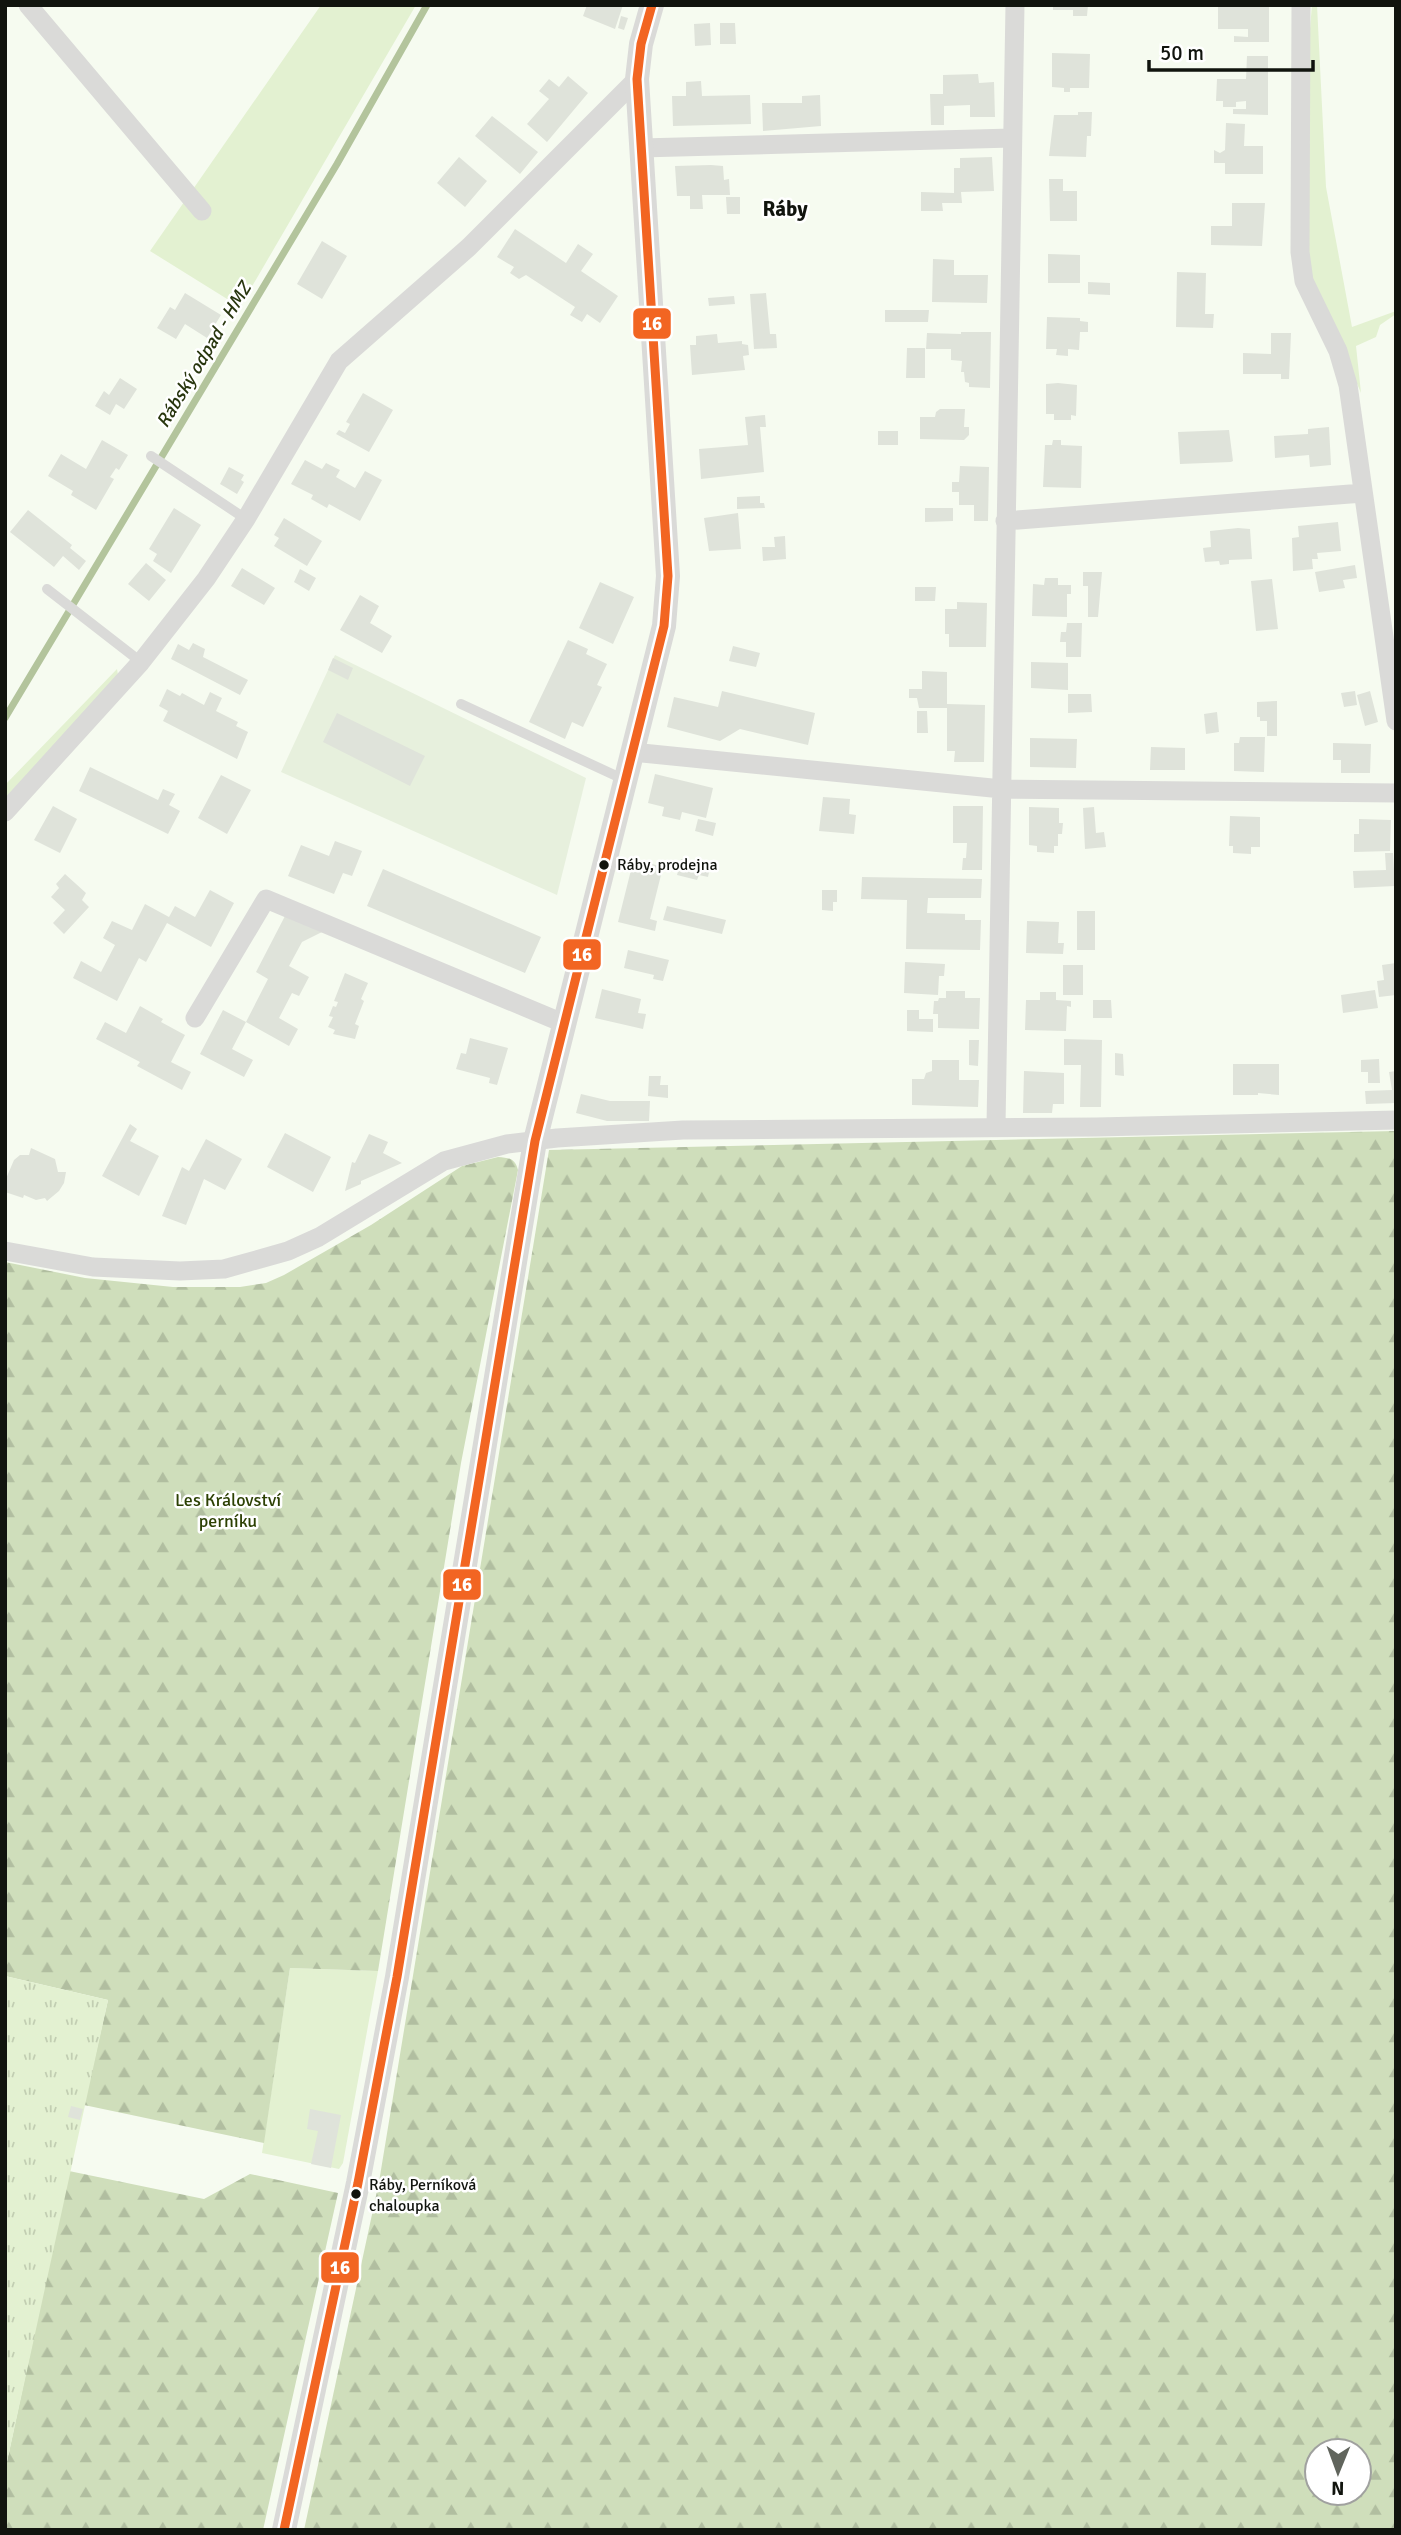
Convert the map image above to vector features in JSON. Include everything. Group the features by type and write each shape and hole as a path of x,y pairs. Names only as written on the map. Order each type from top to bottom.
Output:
{"street":[{"path":"284,2530 358,2183 394,1991 535,1141 664,626 668,576 637,79 641,44 652,5"},
{"path":"996,1126 1015,5"},
{"path":"1301,5 1300,252 1304,281 1338,351 1348,385 1396,721"},
{"path":"34,7 202,211"},
{"path":"5,812 141,662 206,579 246,519 339,361 469,247 637,79"},
{"path":"641,148 1012,138"},
{"path":"1005,521 1363,493"},
{"path":"632,752 1002,789 1396,793"},
{"path":"195,1018 266,899 563,1023"},
{"path":"5,1251 93,1267 180,1271 224,1269 288,1251 319,1237 443,1161 497,1146 557,1138 683,1130 1096,1127 1396,1120"}],"lane":[{"path":"151,456 246,519"},
{"path":"47,589 141,662"},
{"path":"461,704 625,780"}],"shaded area":[{"path":"335,655 586,778 557,895 281,772"}],"green space":[{"path":"321,5 416,5 240,307 150,251"},
{"path":"1312,5 1317,5 1326,187 1352,327 1396,311 1396,314 1380,325 1376,337 1356,346 1361,393 1310,274 1309,40"},
{"path":"117,669 118,675 5,801 5,785"},
{"path":"1396,1131 1396,2530 304,2530 379,2182 549,1150"},
{"name":"Les Království perníku","path":"498,1157 511,1159 518,1170 461,1463 378,1971 290,1968 264,2143 84,2105 108,2000 5,1976 5,1262 85,1278 173,1287 240,1287 266,1283 371,1225 462,1166"},
{"path":"290,1968 378,1971 343,2163 339,2169 262,2153"},
{"path":"5,1976 108,2000 5,2471"},
{"path":"69,2171 204,2199 250,2174 338,2193 263,2530 5,2530 5,2471"}],"building":[{"path":"587,5 623,5 615,29 583,16"},
{"path":"1053,5 1088,5 1087,16 1073,16 1073,10 1053,10"},
{"path":"1269,5 1269,42 1234,42 1234,36 1248,37 1248,29 1218,29 1218,7"},
{"path":"621,16 628,18 624,30 618,28"},
{"path":"710,23 711,45 695,46 694,24"},
{"path":"720,23 735,23 736,44 720,44"},
{"path":"1052,53 1090,54 1089,88 1070,88 1070,92 1064,92 1064,88 1052,87"},
{"path":"1247,56 1268,56 1268,115 1233,114 1233,109 1246,109 1246,101 1236,102 1236,107 1223,107 1223,101 1216,101 1217,79 1246,79"},
{"path":"978,74 979,83 994,82 995,117 970,117 970,105 944,106 944,125 931,125 930,94 943,94 943,75"},
{"path":"568,76 588,93 547,142 527,124 549,99 539,91 549,79 559,87"},
{"path":"701,81 702,96 750,95 751,124 673,126 672,96 686,96 686,82"},
{"path":"820,95 821,126 763,131 762,103 802,103 802,96"},
{"path":"1078,112 1092,112 1091,136 1087,136 1086,157 1049,156 1054,115 1078,115"},
{"path":"492,116 538,152 520,174 475,136"},
{"path":"1226,123 1245,124 1244,146 1263,146 1263,174 1225,174 1225,163 1214,163 1214,150 1220,153 1225,150"},
{"path":"459,157 487,181 465,207 437,183"},
{"path":"992,157 994,191 961,192 962,203 942,203 943,211 921,211 921,192 954,193 954,168 960,168 960,158"},
{"path":"675,166 723,166 724,180 729,179 730,195 702,195 703,209 690,209 690,196 677,196"},
{"path":"1049,179 1063,179 1063,191 1077,191 1077,221 1050,221"},
{"path":"726,197 740,197 740,214 727,214"},
{"path":"1232,203 1265,203 1262,246 1211,245 1211,226 1232,226"},
{"path":"515,229 566,263 578,244 593,254 581,271 618,296 600,323 587,314 582,322 570,315 575,307 526,275 519,279 510,273 514,267 497,257"},
{"path":"322,241 347,256 322,299 297,284"},
{"path":"1048,254 1080,255 1080,283 1048,283"},
{"path":"933,259 954,260 954,275 988,275 987,303 932,302"},
{"path":"1177,272 1206,273 1205,314 1214,314 1213,328 1176,327"},
{"path":"1088,282 1110,283 1110,295 1088,294"},
{"path":"185,293 221,315 207,338 185,324 176,339 157,328 170,307 175,310"},
{"path":"766,293 770,334 776,334 777,348 754,349 750,294"},
{"path":"734,296 735,304 709,306 708,298"},
{"path":"885,310 929,310 928,322 885,322"},
{"path":"1047,317 1080,318 1080,321 1088,322 1088,332 1080,332 1079,350 1068,349 1068,356 1056,355 1057,349 1046,349"},
{"path":"991,332 990,388 969,387 969,383 965,382 964,372 961,372 962,361 951,360 951,349 926,349 927,333"},
{"path":"1271,333 1291,333 1289,379 1281,379 1281,374 1243,374 1243,353 1271,354"},
{"path":"717,334 718,343 742,341 742,344 748,345 749,355 743,356 745,370 692,375 690,345 696,345 696,336"},
{"path":"907,348 925,348 925,378 906,378"},
{"path":"120,378 137,389 124,409 116,404 110,415 95,406 104,391 109,395"},
{"path":"1046,384 1077,385 1076,416 1071,415 1071,420 1054,420 1054,414 1046,414"},
{"path":"363,393 393,410 369,452 336,434 339,430 345,433 350,424 346,422"},
{"path":"940,409 965,409 964,427 969,427 969,435 964,440 920,439 920,417 935,417"},
{"path":"765,415 766,427 760,427 764,472 701,479 699,449 748,445 745,417"},
{"path":"1329,427 1331,465 1310,467 1309,455 1275,458 1274,436 1308,434 1308,429"},
{"path":"1229,430 1233,461 1180,464 1178,432"},
{"path":"878,431 898,431 898,445 878,445"},
{"path":"102,440 128,455 119,470 116,468 110,477 114,479 96,510 71,495 73,491 48,476 61,454 86,469"},
{"path":"1053,440 1061,440 1061,445 1082,446 1081,488 1043,487 1045,445 1052,445"},
{"path":"305,460 322,469 326,463 340,470 336,477 355,488 365,471 382,480 360,521 329,504 327,508 311,499 313,495 291,484"},
{"path":"960,466 989,467 988,521 974,521 974,505 959,505 959,492 952,492 952,482 959,482"},
{"path":"229,467 244,475 241,480 244,482 237,494 220,484"},
{"path":"760,496 760,503 764,503 765,508 737,509 737,497"},
{"path":"174,508 201,525 171,573 153,561 157,554 149,549"},
{"path":"925,508 953,508 953,521 925,522"},
{"path":"28,510 72,545 70,548 86,561 79,570 63,556 54,567 10,532"},
{"path":"738,513 741,549 709,551 704,518"},
{"path":"284,518 322,541 307,566 274,546 279,538 274,535"},
{"path":"1338,522 1341,551 1317,553 1318,559 1312,559 1313,569 1293,571 1292,538 1299,537 1298,526"},
{"path":"1250,529 1252,559 1229,560 1229,564 1220,565 1219,561 1205,562 1203,548 1211,547 1210,531"},
{"path":"785,536 786,559 763,561 762,547 775,547 774,537"},
{"path":"146,563 166,580 149,601 128,584"},
{"path":"1355,565 1357,578 1343,580 1345,588 1319,592 1315,572"},
{"path":"242,568 275,588 264,605 231,586"},
{"path":"300,569 316,578 309,591 294,582"},
{"path":"1083,572 1102,572 1098,617 1088,617 1088,586 1083,586"},
{"path":"1045,578 1058,578 1058,585 1071,585 1071,594 1067,594 1067,617 1032,616 1033,584 1044,585"},
{"path":"1272,579 1278,629 1256,631 1251,581"},
{"path":"600,582 634,597 613,644 579,628"},
{"path":"915,587 936,587 935,601 915,601"},
{"path":"360,595 379,606 370,623 392,636 382,653 340,630"},
{"path":"957,602 987,603 986,647 949,647 949,634 945,634 945,609 957,609"},
{"path":"1067,623 1082,623 1081,657 1066,657 1066,642 1060,642 1061,632 1066,632"},
{"path":"568,640 588,649 586,654 607,664 597,685 602,687 583,727 572,722 565,739 529,722"},
{"path":"193,643 205,649 203,657 248,680 240,695 171,659 178,644 189,650"},
{"path":"733,646 760,653 756,667 729,661"},
{"path":"333,658 353,668 348,680 328,670"},
{"path":"1031,662 1068,663 1068,690 1031,688"},
{"path":"922,671 947,672 947,704 985,705 984,762 954,762 955,751 947,751 947,708 919,708 917,698 909,698 909,689 922,689"},
{"path":"167,689 180,696 182,693 204,705 210,692 222,698 216,711 238,722 236,726 248,732 237,759 163,721 168,711 159,706"},
{"path":"722,691 815,713 808,745 740,729 720,741 667,727 674,697 718,707"},
{"path":"1355,691 1357,705 1344,707 1341,693"},
{"path":"1370,691 1378,722 1365,726 1357,695"},
{"path":"1068,694 1091,694 1092,712 1068,713"},
{"path":"1277,701 1277,736 1267,736 1267,721 1260,721 1260,717 1257,717 1257,702"},
{"path":"917,711 927,711 928,733 917,733"},
{"path":"1217,712 1219,732 1206,734 1204,714"},
{"path":"337,713 425,756 410,786 323,742"},
{"path":"1240,737 1265,737 1264,772 1234,771 1234,743 1239,743"},
{"path":"1030,738 1077,739 1076,768 1030,767"},
{"path":"1333,743 1371,744 1370,773 1341,773 1341,760 1333,760"},
{"path":"1151,747 1185,748 1185,770 1150,770"},
{"path":"90,767 158,800 163,789 175,794 169,805 180,811 168,834 79,791"},
{"path":"655,774 713,788 706,818 682,812 680,820 662,816 664,807 648,803"},
{"path":"221,775 251,790 227,834 198,818"},
{"path":"823,797 850,799 849,814 856,815 854,834 819,831"},
{"path":"53,806 77,819 60,853 34,840"},
{"path":"953,806 983,806 982,870 962,870 967,843 953,843"},
{"path":"1029,807 1059,808 1059,823 1063,823 1062,834 1058,834 1058,846 1054,846 1054,853 1037,852 1037,846 1029,845"},
{"path":"1094,807 1096,833 1104,832 1106,847 1085,849 1083,808"},
{"path":"1230,816 1260,817 1260,847 1251,847 1251,854 1233,853 1233,846 1229,846"},
{"path":"698,819 716,823 713,836 695,831"},
{"path":"1359,819 1391,820 1390,851 1354,852 1354,834 1359,834"},
{"path":"335,841 362,851 352,876 343,873 334,894 288,876 301,845 329,856"},
{"path":"1385,853 1393,853 1395,886 1354,888 1353,871 1386,870"},
{"path":"681,859 710,867 708,877 699,875 697,880 677,875"},
{"path":"645,862 663,867 650,919 657,921 655,931 618,922 632,866 644,869"},
{"path":"383,869 541,937 525,973 367,906"},
{"path":"65,874 86,893 82,900 89,907 64,934 53,923 65,910 51,897 59,888 56,884"},
{"path":"862,877 982,879 981,898 928,898 927,913 965,914 965,920 981,920 980,950 906,949 907,900 861,899"},
{"path":"210,890 234,903 211,947 167,923 146,962 139,958 117,1001 73,978 81,961 101,972 115,945 103,938 112,921 132,930 145,904 169,917 175,906 195,917"},
{"path":"822,890 837,890 837,902 833,902 833,911 822,910"},
{"path":"667,906 726,920 722,934 663,920"},
{"path":"1077,911 1095,911 1095,950 1077,950"},
{"path":"285,916 322,932 302,942 289,966 309,977 299,996 292,993 279,1018 298,1029 289,1046 246,1022 268,979 256,972"},
{"path":"1027,921 1059,922 1058,943 1064,943 1063,954 1026,953"},
{"path":"628,950 669,960 663,981 653,979 654,975 624,968"},
{"path":"905,962 945,964 944,976 939,976 938,995 904,993"},
{"path":"1396,963 1396,995 1379,997 1377,981 1384,980 1382,965"},
{"path":"1063,965 1083,965 1083,995 1063,995"},
{"path":"345,973 368,983 355,1024 359,1026 355,1039 333,1034 335,1030 328,1027 333,1017 329,1016 338,1002 334,1001"},
{"path":"602,989 641,999 638,1013 646,1014 643,1029 595,1018"},
{"path":"1375,990 1378,1008 1343,1013 1341,995"},
{"path":"946,991 965,991 965,998 980,998 979,1029 938,1028 938,1014 933,1014 934,1001 946,998"},
{"path":"1040,992 1056,992 1056,1000 1071,1001 1071,1007 1067,1006 1066,1031 1025,1030 1026,1000 1040,1000"},
{"path":"1093,1000 1111,1000 1112,1018 1093,1018"},
{"path":"140,1006 185,1035 171,1062 191,1072 182,1090 137,1066 140,1062 96,1039 105,1022 126,1033"},
{"path":"223,1010 246,1022 232,1049 253,1060 244,1077 200,1054"},
{"path":"907,1010 919,1010 919,1019 933,1019 933,1032 907,1031"},
{"path":"470,1038 508,1048 497,1085 489,1083 490,1078 456,1069 461,1053 466,1054"},
{"path":"1064,1039 1102,1040 1101,1107 1080,1107 1081,1065 1064,1065"},
{"path":"969,1040 979,1040 978,1066 969,1065"},
{"path":"1115,1053 1123,1054 1124,1076 1115,1075"},
{"path":"1379,1059 1380,1083 1368,1083 1368,1072 1361,1072 1361,1060"},
{"path":"932,1060 959,1060 959,1080 979,1080 978,1107 912,1105 912,1079 924,1079 926,1073 932,1071"},
{"path":"1233,1064 1279,1064 1279,1095 1233,1095"},
{"path":"1024,1071 1064,1073 1064,1104 1053,1104 1052,1113 1023,1113"},
{"path":"1396,1071 1396,1103 1366,1104 1365,1091 1392,1090 1389,1072"},
{"path":"649,1076 661,1076 660,1085 668,1085 668,1098 648,1096"},
{"path":"581,1094 610,1101 650,1101 649,1121 607,1121 576,1113"},
{"path":"130,1124 137,1129 130,1141 159,1156 139,1196 102,1176"},
{"path":"285,1133 331,1157 313,1192 267,1167"},
{"path":"369,1134 388,1142 383,1153 402,1163 345,1191 352,1162 355,1163"},
{"path":"206,1139 242,1159 225,1190 204,1179 186,1225 162,1216 182,1167 189,1171"},
{"path":"31,1148 55,1159 58,1172 66,1172 59,1191 47,1201 45,1198 36,1200 5,1192 5,1181 14,1160 20,1155 29,1155"},
{"path":"71,2106 83,2109 80,2120 68,2117"},
{"path":"310,2109 341,2115 331,2168 311,2164 318,2131 307,2129"}],"waterway":[{"name":"Rábský odpad - HMZ","path":"5,718 337,164 427,5"}],"transit line":[{"name":"16","path":"284,2530 358,2183 397,1977 535,1141 664,626 668,576 637,79 641,44 652,5"}],"place":[{"name":"Ráby, prodejna","path":"604,865"},
{"name":"Ráby, Perníková chaloupka","path":"356,2194"}],"district":[{"name":"Ráby","path":"785,209"}]}
